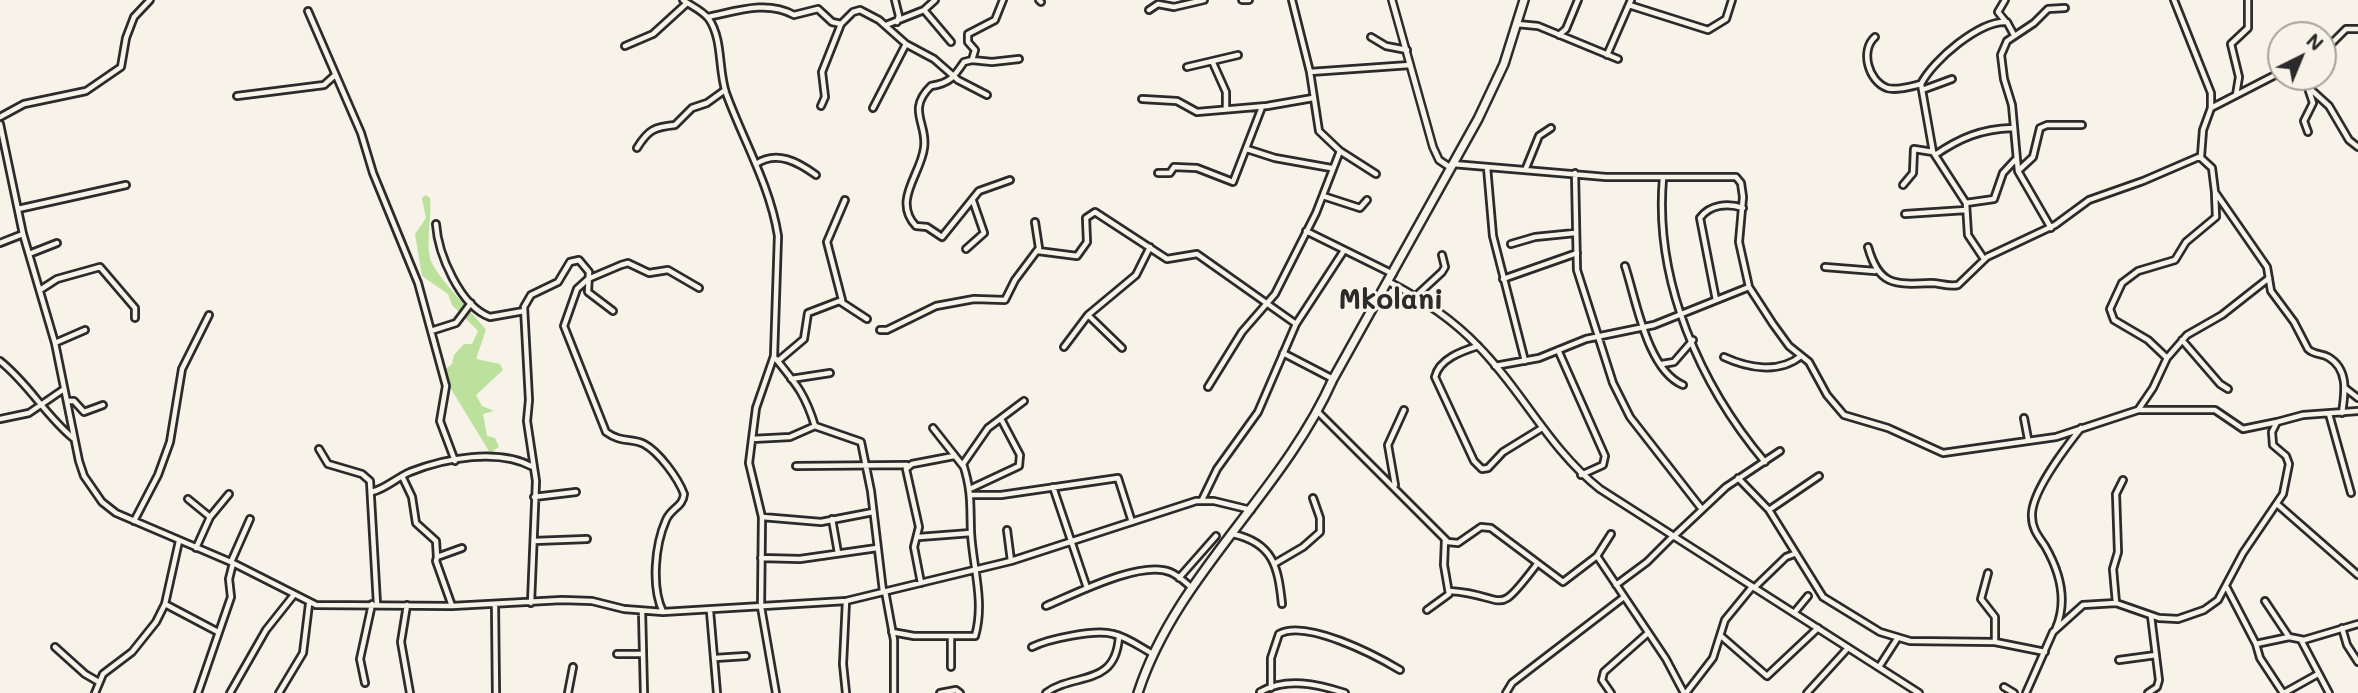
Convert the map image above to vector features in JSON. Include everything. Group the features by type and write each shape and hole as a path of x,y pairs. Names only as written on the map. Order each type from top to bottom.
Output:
{"highway":[{"path":"1138,693 1153,654 1192,588 1252,511 1318,412 1333,379 1492,93 1524,0"}],"street":[{"path":"0,117 24,104 86,91 121,67 131,22 150,0"},
{"path":"695,0 697,8"},
{"path":"745,7 749,0"},
{"path":"895,0 899,16 896,23"},
{"path":"885,26 924,10 935,0"},
{"path":"972,60 975,50 968,42 968,34 995,20 1003,0"},
{"path":"1149,10 1158,4 1174,7 1204,0"},
{"path":"1242,0 1249,0"},
{"path":"1292,0 1310,72 1319,131 1340,151 1376,174"},
{"path":"1392,0 1436,155 1452,166 1526,167 1663,178 1736,177 1741,183 1743,208 1739,242 1749,287 1773,324 1801,356 1844,415 1888,428 1939,452 2056,437 2138,410 2215,410 2243,429 2303,415 2358,411"},
{"path":"1558,36 1566,29 1578,0"},
{"path":"1607,55 1630,3 1705,30 1725,20 1732,0"},
{"path":"2005,0 1998,12 2014,35"},
{"path":"1825,267 1875,271 1891,281 1953,286 1961,283 1984,259 2051,228 2094,197 2137,184 2199,157 2203,153 2203,130 2211,108 2211,93 2174,0"},
{"path":"2236,95 2239,77 2231,44 2248,28 2248,0"},
{"path":"625,46 653,34 685,1 708,18 718,43 725,90 756,164 778,236 774,356 756,408 750,472 762,517 761,607 776,693"},
{"path":"708,18 745,7 780,7 796,15 818,9 832,22 841,24"},
{"path":"2051,228 2018,171 2012,105 2004,79 2001,55 2014,35 2034,23 2048,9 2065,8"},
{"path":"821,106 825,97 822,72 841,24 853,12 860,10 906,44 934,59 954,78 987,95"},
{"path":"924,10 951,42"},
{"path":"308,11 361,133 373,173 418,283 446,386 440,421 455,461"},
{"path":"1984,259 1968,235 1966,203 1934,153 1922,87 1932,67 1959,43 1988,24 2007,22"},
{"path":"1517,24 1538,26 1618,60"},
{"path":"2337,38 2346,29 2358,29"},
{"path":"1371,37 1386,46 1406,50"},
{"path":"1875,37 1866,47 1866,59 1880,83 1886,88 1922,87 1952,79"},
{"path":"873,108 906,44"},
{"path":"1187,67 1238,55"},
{"path":"1010,180 1001,185 983,188 942,237 928,227 916,226 908,214 908,192 925,147 918,116 919,104 932,86 945,84 954,78 964,62 1019,60"},
{"path":"1213,63 1226,92 1226,108"},
{"path":"1310,72 1410,65"},
{"path":"237,96 324,85 334,76"},
{"path":"2211,108 2267,79"},
{"path":"638,148 649,130 656,126 675,125 692,108 707,103 725,90"},
{"path":"2308,132 2304,121 2313,103 2309,91"},
{"path":"2312,91 2329,106 2349,140 2358,147"},
{"path":"2211,93 2226,100"},
{"path":"1142,99 1177,101 1195,112 1262,107 1312,98"},
{"path":"1158,173 1170,173 1174,167 1190,167 1233,182 1262,107"},
{"path":"0,124 23,234 55,343 73,438 84,476 103,502 134,521 232,562 309,604 452,606 592,601 642,611 663,612 846,601 1011,561 1202,500 1252,511"},
{"path":"2018,171 2033,158 2040,128 2048,125 2082,125"},
{"path":"1526,167 1539,136 1551,128"},
{"path":"1903,185 1913,173 1914,149 1934,153 1952,142 1985,130 2012,128"},
{"path":"1247,149 1275,159 1331,168"},
{"path":"1208,387 1237,339 1267,305 1323,196 1331,168 1340,151"},
{"path":"756,164 767,157 793,160 816,175"},
{"path":"2166,358 2148,340 2114,320 2110,309 2122,284 2138,271 2175,260 2186,242 2216,217 2212,168 2199,157"},
{"path":"1966,203 1994,199 2003,173 2015,160"},
{"path":"1487,167 1493,236 1525,361"},
{"path":"1575,173 1575,233 1582,291 1600,336 1613,383 1630,417 1701,508"},
{"path":"1663,178 1662,240 1682,316 1719,400 1765,462"},
{"path":"18,209 126,185"},
{"path":"2215,192 2267,267 2271,290 2294,322 2308,349 2328,357 2343,373 2345,387 2342,413"},
{"path":"1323,196 1360,208 1367,200"},
{"path":"845,200 827,242 841,302 867,319"},
{"path":"966,249 984,233 973,201"},
{"path":"1716,300 1700,218 1705,212 1729,204 1743,208"},
{"path":"1905,214 1966,210"},
{"path":"1038,251 1077,256 1087,242 1086,218 1095,212 1173,260 1190,253 1197,254 1296,324"},
{"path":"880,330 886,331 936,306 974,299 1005,300 1015,280 1038,251 1040,244 1035,222"},
{"path":"436,224 444,258 461,295 490,317 524,311"},
{"path":"1306,231 1391,278 1478,345 1581,475 1672,537 1919,693"},
{"path":"1511,244 1535,237 1575,233"},
{"path":"0,243 23,234"},
{"path":"29,254 57,243"},
{"path":"1064,347 1088,315 1136,275 1150,247"},
{"path":"1868,247 1875,271"},
{"path":"1202,500 1217,469 1258,412 1296,324 1343,252"},
{"path":"1503,279 1577,253"},
{"path":"1414,297 1442,272 1444,267 1441,255"},
{"path":"531,603 534,468 527,421 529,400 524,311 531,295 556,284 570,262 582,260 586,265 588,292 613,311"},
{"path":"663,612 655,593 660,537 666,519 683,501 684,494 660,460 646,446 616,439 602,425 564,326 573,294 588,279 628,263 649,273 668,270 699,288"},
{"path":"1625,266 1642,328 1661,364 1675,381 1683,385"},
{"path":"40,289 57,279 100,267 135,308 135,318"},
{"path":"2138,410 2166,358 2182,340 2193,330 2222,315 2270,278"},
{"path":"1495,366 1525,361 1600,336 1642,328 1682,316 1749,287"},
{"path":"778,361 804,339 805,320 811,310 841,302"},
{"path":"431,331 456,323 471,303"},
{"path":"134,521 158,475 170,442 183,369 209,315"},
{"path":"1088,315 1122,348"},
{"path":"55,343 85,330"},
{"path":"1661,364 1672,363 1693,340"},
{"path":"2182,340 2220,384 2228,389"},
{"path":"1478,345 1446,361 1437,370 1435,377 1474,461 1482,469 1488,468 1503,452 1542,428"},
{"path":"1558,350 1605,456 1602,465 1581,475"},
{"path":"1283,353 1333,379"},
{"path":"774,356 790,379 804,392 816,426"},
{"path":"1724,357 1768,368 1790,363 1801,356"},
{"path":"0,361 26,385 41,406 73,438"},
{"path":"790,379 831,373"},
{"path":"2345,387 2358,398"},
{"path":"0,419 29,413 65,389"},
{"path":"67,401 74,401 84,412 103,405"},
{"path":"963,466 988,428 1024,401"},
{"path":"1395,486 1388,446 1404,410"},
{"path":"1318,412 1362,459 1395,486 1445,539 1458,543 1476,529 1485,527 1563,582 1597,556 1611,534"},
{"path":"2329,414 2351,493"},
{"path":"2024,418 2028,439"},
{"path":"972,488 1019,466 1020,455 1001,419"},
{"path":"2055,630 2083,605 2116,603 2151,616 2185,617 2211,606 2227,588 2243,553 2283,494 2289,464 2286,456 2273,445 2272,432 2277,422"},
{"path":"752,439 790,437 816,426 861,442 892,632 894,693"},
{"path":"892,632 914,636 972,637 976,634 980,601 971,533 972,488 963,466 933,428"},
{"path":"2026,693 2063,608 2062,592 2051,556 2033,528 2031,513 2039,491 2081,428"},
{"path":"319,449 328,464 366,477 372,492 374,604 360,659 365,683"},
{"path":"1616,585 1647,562 1701,508 1738,478 1780,451"},
{"path":"796,466 907,466 954,456"},
{"path":"372,492 388,487 402,476 455,461 505,457 534,468"},
{"path":"907,466 906,476 919,537 914,547 921,583"},
{"path":"402,476 412,497 416,523 438,544 437,569 452,606"},
{"path":"1769,510 1819,476"},
{"path":"971,495 1002,495 1118,478 1132,522"},
{"path":"1738,478 1769,510 1822,597 1880,632 1897,639 1933,643 1995,642 2045,652"},
{"path":"2116,603 2113,569 2118,552 2116,494 2123,480"},
{"path":"1053,486 1070,544 1087,588"},
{"path":"534,498 576,492"},
{"path":"197,548 210,517 229,494"},
{"path":"1275,564 1320,532 1320,518 1313,498"},
{"path":"188,499 210,517"},
{"path":"2277,504 2358,575"},
{"path":"762,517 810,522 873,512"},
{"path":"198,693 230,597 232,562 250,519"},
{"path":"832,519 838,553"},
{"path":"1007,530 1011,561"},
{"path":"919,537 971,533"},
{"path":"1233,534 1261,544 1275,564 1282,604"},
{"path":"1179,578 1216,536"},
{"path":"534,541 587,539"},
{"path":"1427,611 1444,600 1450,591 1444,565 1445,539"},
{"path":"95,693 97,681 109,667 136,647 156,622 165,604 179,541"},
{"path":"438,557 462,548"},
{"path":"761,558 800,559 877,548"},
{"path":"1597,556 1685,693 1710,664 1725,620 1753,587 1786,557 1794,554"},
{"path":"1450,591 1505,601 1514,594 1537,564"},
{"path":"1045,606 1118,576 1151,571 1167,570 1192,588"},
{"path":"1988,573 1981,599 1995,617 1995,642"},
{"path":"2227,588 2256,644 2260,658 2283,693 2318,674"},
{"path":"230,693 266,630 293,596"},
{"path":"1794,613 1808,596"},
{"path":"1506,693 1512,683 1624,597"},
{"path":"846,601 843,664 846,693"},
{"path":"2265,601 2289,637"},
{"path":"165,604 218,632"},
{"path":"279,693 303,653 309,604"},
{"path":"495,605 496,693"},
{"path":"407,606 401,642 410,693"},
{"path":"642,611 644,693"},
{"path":"709,611 717,693"},
{"path":"2148,693 2157,687 2160,680 2151,616"},
{"path":"2256,644 2289,637 2301,640 2358,624"},
{"path":"1721,636 1767,676 1818,627"},
{"path":"2342,628 2347,645 2358,662"},
{"path":"1271,688 1275,644 1279,634 1287,631 1332,637 1400,670"},
{"path":"1032,647 1052,640 1105,632 1119,636 1153,654"},
{"path":"1611,693 1602,680 1604,672 1648,632"},
{"path":"951,636 951,667"},
{"path":"1046,693 1057,687 1097,676 1117,653 1119,636"},
{"path":"1879,667 1897,639"},
{"path":"2301,640 2329,693"},
{"path":"55,648 97,681"},
{"path":"1807,693 1848,648"},
{"path":"617,654 641,654"},
{"path":"2119,660 2156,655"},
{"path":"715,658 746,656"},
{"path":"568,693 573,667"},
{"path":"1255,693 1271,688 1308,684 1345,693"},
{"path":"2004,687 2014,693"},
{"path":"940,693 956,690 960,693"}],"green space":[{"path":"426,195 430,198 430,258 446,283 486,330 476,359 500,364 503,370 476,395 482,406 494,411 483,414 487,436 495,438 499,447 490,453 445,379 443,371 452,364 454,355 464,344 472,344 478,331 452,305 448,294 422,276 415,234 426,218 422,198"}],"district":[{"name":"Mkolani","path":"1391,300"}]}
